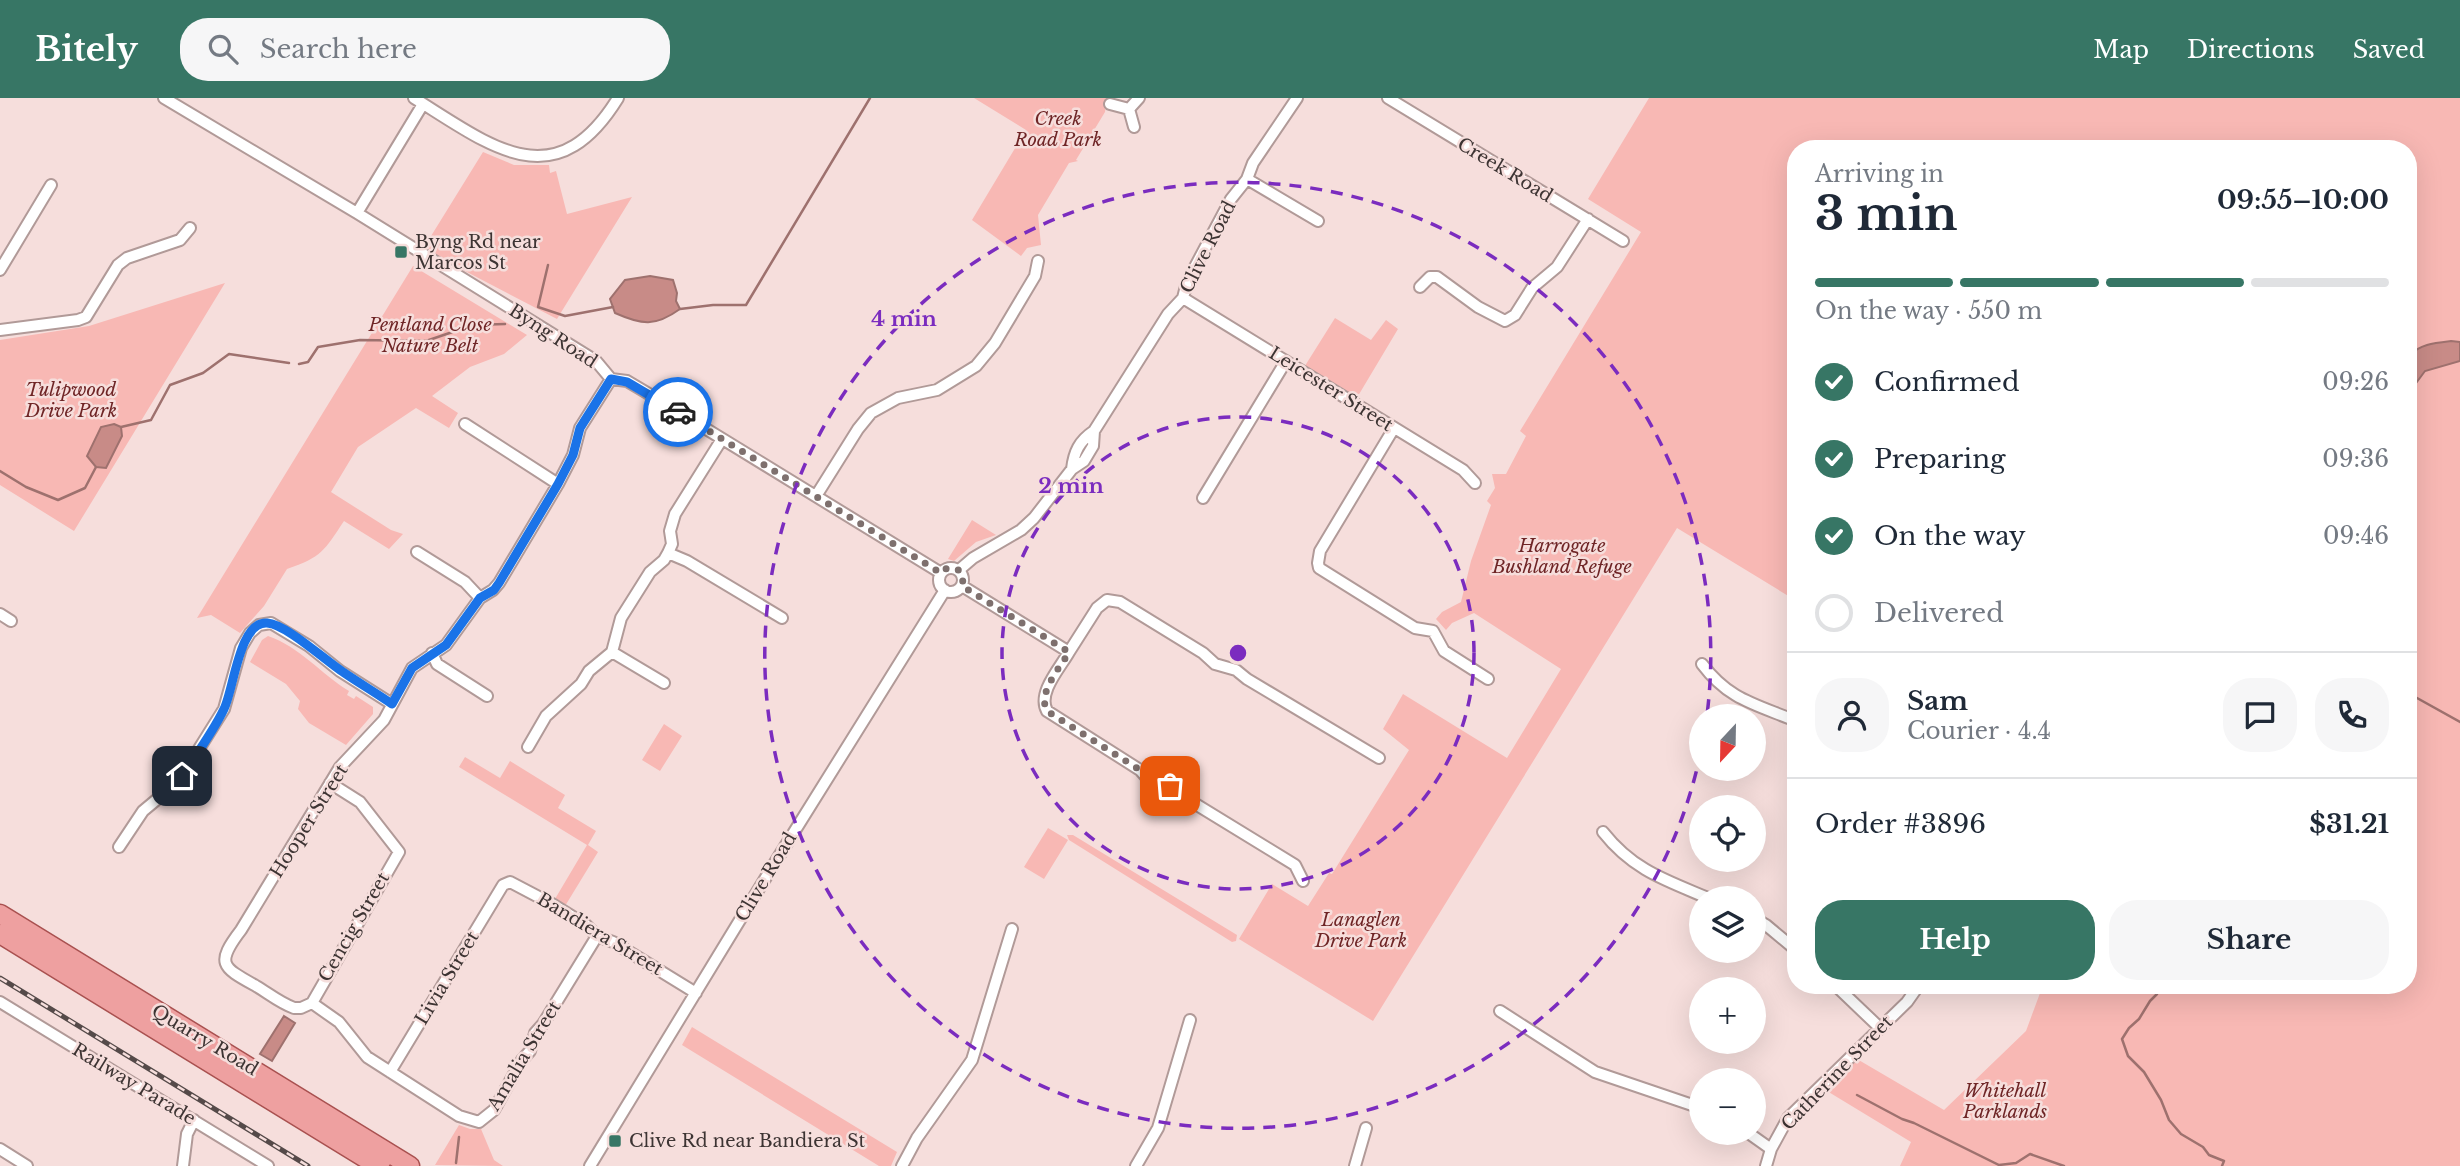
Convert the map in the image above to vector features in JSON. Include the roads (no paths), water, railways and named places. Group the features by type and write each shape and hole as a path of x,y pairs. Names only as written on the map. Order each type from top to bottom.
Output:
{"main road":[{"name":"Quarry Road","path":"0,914 382,1159"},
{"name":"Quarry Road","path":"0,934 382,1159 410,1166"}],"street":[{"name":"Byng Road","path":"164,98 357,213 596,361 611,379 627,382 941,573"},
{"path":"357,213 419,101 488,143 521,156 553,156 593,132 618,98"},
{"path":"1129,108 1139,98"},
{"name":"Clive Road","path":"959,570 1034,519 1072,469 1084,461 1093,446 1094,431 1168,314 1183,298 1187,282 1231,199 1247,179 1253,163 1297,98"},
{"name":"Creek Road","path":"1388,98 1623,241"},
{"path":"1110,104 1129,108"},
{"path":"1129,108 1134,127"},
{"path":"1247,179 1318,221"},
{"path":"0,270 51,185"},
{"path":"1420,287 1430,277 1437,277 1478,307 1505,321 1515,315 1537,283 1557,267 1588,219"},
{"path":"0,330 86,317 118,265 127,258 180,240 190,228"},
{"path":"817,496 858,429 872,413 898,398 937,390 976,366 995,343 1035,276 1038,261"},
{"name":"Leicester Street","path":"1183,298 1463,470 1475,483"},
{"path":"1203,498 1286,361"},
{"name":"Hooper Street","path":"312,1003 301,1008 288,1006 235,976 225,962 228,946 241,930 330,783 384,720 412,668 446,645 456,635 467,614 480,598 494,590 499,583 558,484 573,455 580,428 611,379"},
{"path":"465,424 558,484"},
{"path":"1394,428 1320,551 1319,568 1415,628 1433,631 1444,651 1488,678"},
{"path":"528,747 546,716 581,684 589,671 612,652 621,618 650,572 668,553 672,544 670,531 675,514 722,439"},
{"path":"417,551 455,574 480,598"},
{"path":"668,553 687,561 782,618"},
{"path":"947,568 959,570 963,579 962,586 956,591 945,590 939,580 941,573 947,568"},
{"path":"962,586 1069,652"},
{"name":"Clive Road","path":"590,1166 945,590"},
{"path":"1303,881 1295,865 1184,797 1174,787 1149,780 1140,770 1047,711 1043,705 1045,694 1069,652 1097,608 1107,600 1114,600 1203,653 1215,664 1239,672 1247,680 1379,758"},
{"path":"0,614 11,621"},
{"path":"119,847 149,804 178,781 187,768 224,709 241,648 250,633 259,625 271,623 392,704"},
{"path":"612,652 664,683"},
{"path":"432,653 437,664 487,696"},
{"path":"1702,664 1717,683 1736,696 1787,716"},
{"name":"Cencig Street","path":"312,1003 399,852 360,802 330,783"},
{"path":"1603,832 1619,852 1640,867 1689,889"},
{"name":"Bandiera Street","path":"503,885 510,882 517,884 586,925 597,936 612,942 696,993"},
{"name":"Livia Street","path":"390,1072 503,885"},
{"path":"1766,925 1787,942"},
{"path":"902,1166 917,1138 972,1060 1012,929"},
{"name":"Amalia Street","path":"312,1003 339,1022 367,1057 467,1120 479,1122 495,1110 522,1060 530,1051 535,1033 597,936"},
{"path":"1844,994 1880,1028"},
{"name":"Catherine Street","path":"1766,1166 1771,1149 1788,1118 1913,994"},
{"name":"Railway Parade","path":"0,1002 268,1166"},
{"path":"1500,1011 1595,1072 1689,1104"},
{"path":"1136,1166 1158,1128 1190,1020"},
{"path":"183,1166 187,1134 194,1120"},
{"path":"1356,1166 1366,1128"},
{"path":"1765,1145 1771,1149"},
{"path":"0,1149 27,1166"}],"waterway":[{"path":"680,309 746,305 870,98"},
{"path":"548,265 538,307 565,316 613,307"},
{"path":"299,364 308,362 318,347 360,340 426,341 473,325 505,324"},
{"path":"121,427 151,420 170,385 203,373 229,354 289,363"},
{"path":"0,471 26,487 58,500 85,488 96,467"},
{"path":"2417,698 2460,722"},
{"path":"2157,994 2122,1039 2128,1056 2144,1072 2161,1100 2169,1120 2181,1134 2203,1147 2209,1155 2224,1161 2222,1166"},
{"path":"1857,1095 1999,1165 2016,1163 2030,1154 2064,1166"},
{"path":"456,1163 459,1137"}],"railway":[{"path":"0,978 308,1166"}],"place":[{"name":"Byng Rd near Marcos St","path":"401,252"},
{"name":"Clive Rd near Bandiera St","path":"615,1141"}],"park label":[{"name":"Creek Road Park","path":"1058,129"},
{"name":"Pentland Close Nature Belt","path":"430,335"},
{"name":"Tulipwood Drive Park","path":"71,400"},
{"name":"Harrogate Bushland Refuge","path":"1562,556"},
{"name":"Lanaglen Drive Park","path":"1361,930"},
{"name":"Whitehall Parklands","path":"2005,1101"}]}
